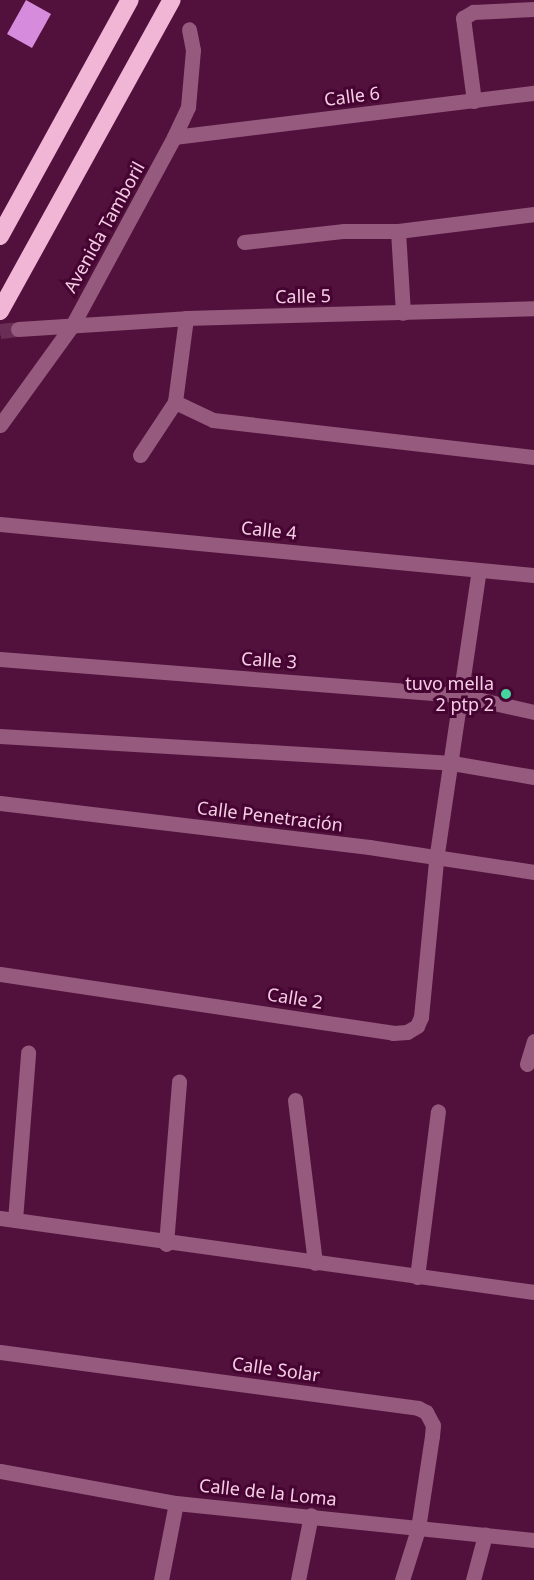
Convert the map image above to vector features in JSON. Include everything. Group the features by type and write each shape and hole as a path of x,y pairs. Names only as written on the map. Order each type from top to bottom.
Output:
{"highway":[{"path":"0,236 130,0"},
{"path":"0,310 172,0"}],"street":[{"path":"474,101 463,18 473,12 534,9"},
{"name":"Avenida Tamboril","path":"0,425 73,324 174,137 188,107 193,50 189,29"},
{"name":"Calle 6","path":"174,137 534,93"},
{"path":"244,242 344,231 398,231 534,214"},
{"path":"398,231 402,313"},
{"name":"Calle 5","path":"18,329 186,318 534,308"},
{"path":"140,455 176,402 186,318"},
{"path":"176,402 213,420 534,457"},
{"name":"Calle 4","path":"0,524 534,575"},
{"path":"436,860 479,570"},
{"name":"Calle 3","path":"0,658 459,694 534,712"},
{"path":"0,736 452,763 534,777"},
{"name":"Calle Penetración","path":"0,803 369,847 436,860 534,872"},
{"name":"Calle 2","path":"0,974 408,1032 421,1017 436,860"},
{"path":"527,1064 534,1041"},
{"path":"28,1053 7,1219 166,1244 534,1293"},
{"path":"166,1244 178,1083"},
{"path":"295,1100 315,1263"},
{"path":"417,1277 438,1111"},
{"name":"Calle Solar","path":"0,1352 418,1407 426,1412 433,1425 418,1529 402,1580"},
{"name":"Calle de la Loma","path":"0,1471 176,1503 311,1515 418,1529 534,1540"},
{"path":"161,1580 176,1503"},
{"path":"298,1580 311,1515"},
{"path":"473,1580 485,1535"}],"building":[{"path":"26,0 51,14 32,48 7,34"}],"tunnel":[{"path":"0,331 18,329"}],"place":[{"name":"tuvo mella 2 ptp 2","path":"506,694"}]}
